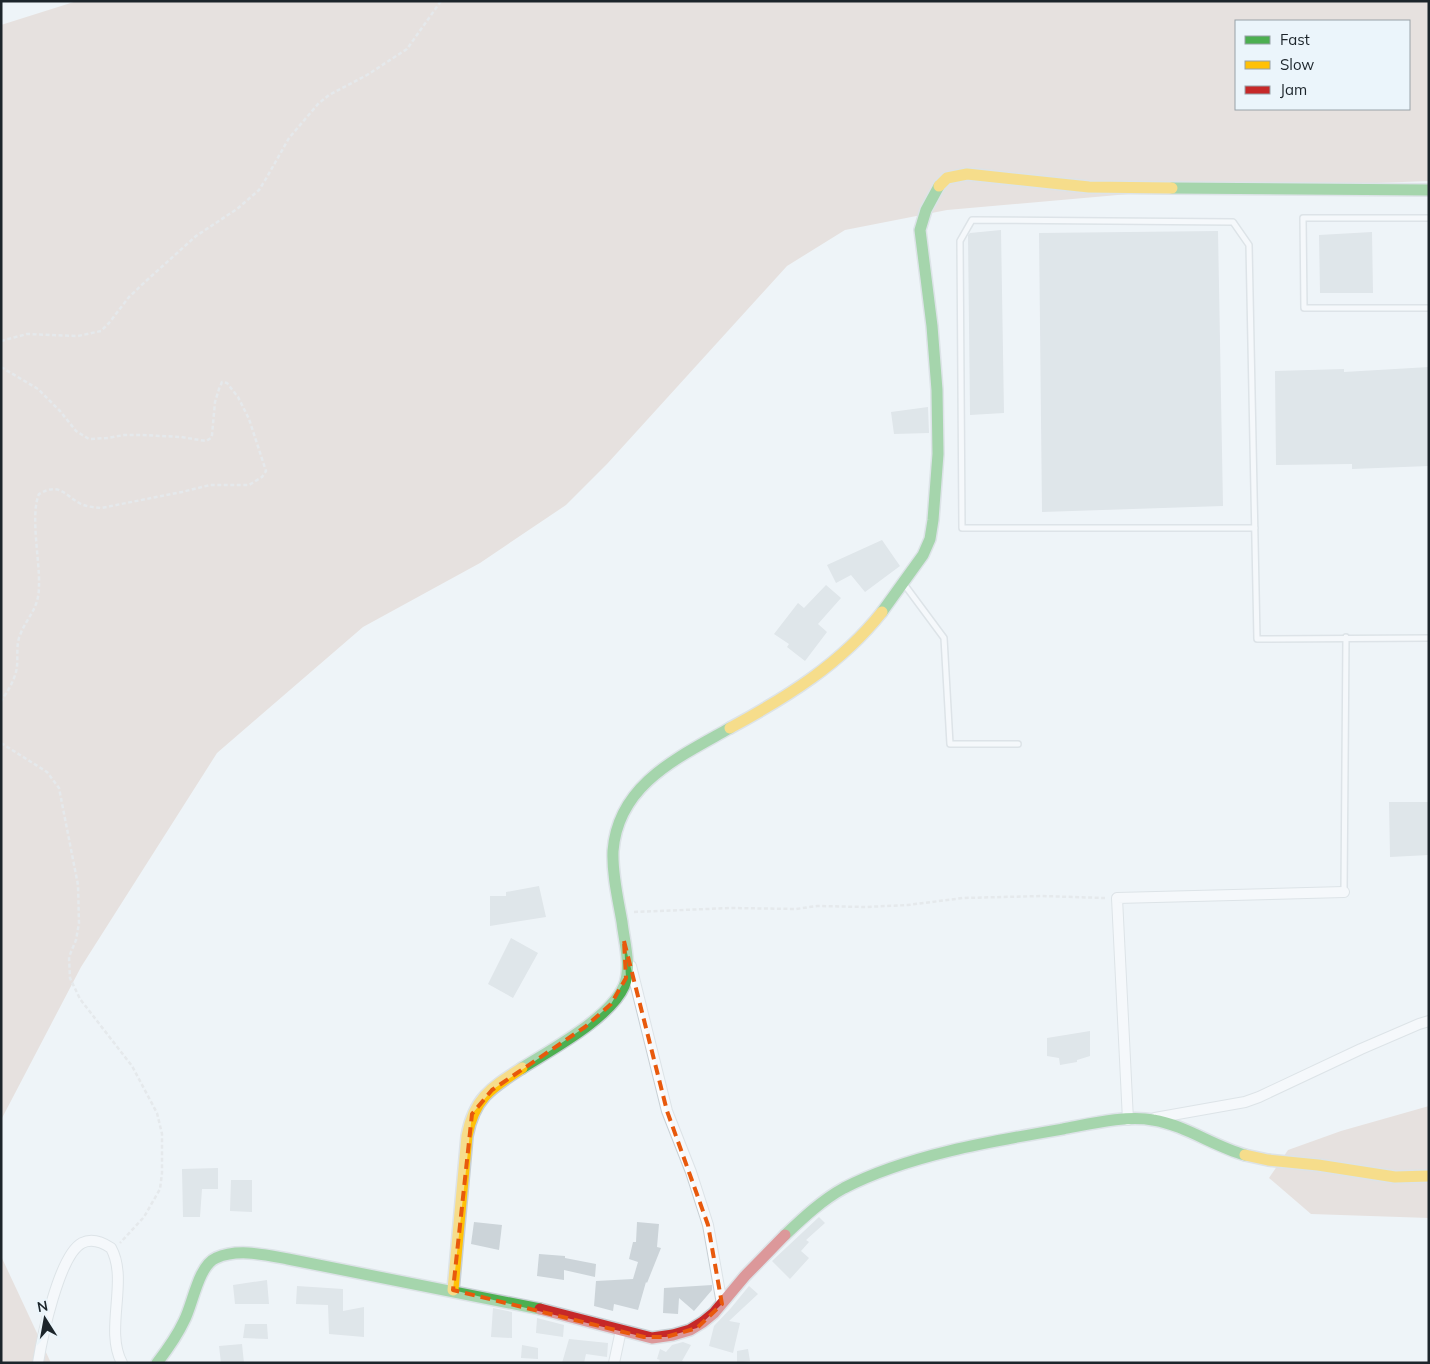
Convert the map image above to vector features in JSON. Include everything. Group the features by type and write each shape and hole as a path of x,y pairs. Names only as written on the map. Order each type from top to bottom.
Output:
{"street":[{"path":"453,1290 467,1136 472,1114 483,1098 507,1078 585,1027 611,1004 623,988 627,968 613,862 614,839 618,821 635,795 660,770 791,694 824,671 862,636 904,584 924,554 930,539 934,508 939,420 930,309 920,230 922,219 932,197 947,179 967,174 1089,187 1429,190"},
{"path":"1128,1120 1118,898 1344,892"},
{"path":"624,941 666,1111 691,1172 708,1225 722,1304"},
{"path":"157,1363 182,1323 208,1263 218,1256 241,1254 268,1256 453,1290 547,1311 652,1338 685,1333 706,1322 756,1263 812,1211 836,1193 890,1170 941,1153 1069,1128 1146,1119 1244,1102 1259,1097 1360,1049 1429,1021"},
{"path":"1146,1119 1166,1123 1236,1153 1271,1161 1392,1176 1429,1176"},
{"path":"38,1363 51,1300 75,1248 86,1242 98,1241 113,1251 118,1274 116,1333 122,1363"},
{"path":"614,1363 621,1330"}],"lane":[{"path":"1429,218 1303,218 1304,308 1429,308"},
{"path":"1254,528 962,528 960,241 972,220 1233,222 1249,245 1257,639 1429,638"},
{"path":"904,584 944,638 950,744 1018,744"},
{"path":"1344,892 1346,638"}],"path":[{"path":"1,340 27,334 78,336 101,331 146,281 196,236 237,209 259,190 289,138 318,104 329,95 367,75 407,49 441,1"},
{"path":"1,367 38,390 60,411 76,431 89,439 142,435 181,437 206,441 212,435 215,402 219,389 222,382 227,383 238,397 250,419 266,471 262,477 249,485 210,485 101,508 81,504 60,489 54,488 39,494 35,508 40,588 34,611 17,644 17,668 13,680 1,701"},
{"path":"1,743 47,772 59,788 78,885 79,923 76,940 69,957 70,978 80,999 132,1066 157,1112 162,1134 160,1189 144,1217 113,1251"},
{"path":"620,913 731,908 796,909 817,906 899,905 963,898 1042,896 1118,898"}],"highlighted area":[{"path":"624,941 667,1111 708,1225 722,1304 697,1328 666,1337 644,1337 453,1290 472,1114 492,1090 585,1027 611,1004 626,978"}],"shaded area":[{"path":"77,1 1429,1 1429,181 1163,191 947,210 845,230 787,266 607,464 566,505 480,563 363,627 217,753 81,967 1,1120 1,25"},
{"path":"1429,1106 1429,1218 1311,1214 1269,1178 1288,1150 1341,1131"},
{"path":"1,1256 51,1363 1,1363"}],"building":[{"path":"1001,230 1004,413 970,415 968,235 970,233"},
{"path":"1218,231 1223,506 1042,512 1039,233"},
{"path":"1372,232 1373,293 1320,293 1319,235"},
{"path":"1429,367 1429,466 1352,469 1352,464 1276,465 1275,371 1344,369 1344,372"},
{"path":"928,407 929,433 894,434 891,412"},
{"path":"882,540 900,566 865,592 851,575 836,583 827,565"},
{"path":"826,585 841,598 818,624 827,632 805,661 787,647 789,644 774,634 798,603 804,608"},
{"path":"1389,802 1429,802 1429,855 1390,857"},
{"path":"539,886 546,917 490,926 490,896 506,896 506,892"},
{"path":"511,938 538,953 513,998 488,984"},
{"path":"1090,1031 1090,1056 1077,1060 1077,1062 1060,1065 1059,1058 1047,1056 1047,1038"},
{"path":"218,1168 218,1189 202,1189 200,1217 183,1217 182,1169"},
{"path":"231,1180 252,1180 252,1212 230,1211"},
{"path":"819,1217 825,1223 806,1240 809,1242 801,1251 809,1258 790,1279 772,1261"},
{"path":"474,1222 502,1225 499,1250 471,1244"},
{"path":"637,1222 659,1224 657,1247 661,1248 646,1282 638,1310 614,1304 613,1311 594,1306 596,1281 633,1279 638,1262 629,1259 633,1242 636,1242"},
{"path":"539,1254 565,1256 565,1258 596,1264 595,1277 564,1270 564,1280 537,1276"},
{"path":"267,1280 269,1304 235,1304 233,1285"},
{"path":"712,1285 712,1290 694,1311 679,1298 678,1314 663,1313 664,1288"},
{"path":"297,1286 343,1289 343,1311 364,1307 364,1337 329,1334 328,1305 296,1304"},
{"path":"749,1286 758,1294 729,1321 740,1323 733,1353 709,1346 714,1326"},
{"path":"493,1308 512,1312 512,1338 491,1337"},
{"path":"537,1318 564,1325 563,1337 536,1333"},
{"path":"245,1324 267,1324 268,1339 243,1338"},
{"path":"569,1339 608,1343 607,1357 586,1354 584,1363 562,1363"},
{"path":"683,1342 691,1345 682,1361 686,1363 658,1363 660,1360 657,1359 660,1349 666,1352 672,1345"},
{"path":"242,1344 244,1363 221,1363 219,1346"},
{"path":"522,1345 538,1348 538,1359 521,1358"},
{"path":"748,1349 750,1361 737,1363 737,1351"}],"traffic: fast":[{"path":"882,612 923,555 930,539 933,520 938,454 937,390 932,326 920,230 926,210 939,186"},
{"path":"1172,188 1429,190"},
{"path":"522,1068 564,1042 593,1021 617,998 624,986 627,971 627,954 614,878 613,851 617,828 626,808 639,790 654,775 691,750 730,728"},
{"path":"785,1235 828,1198 869,1176 923,1158 979,1144 1096,1123 1120,1119 1153,1120 1176,1126 1245,1155"},
{"path":"157,1363 181,1327 200,1277 205,1269 216,1258 233,1253 271,1256 540,1309"}],"traffic: slow":[{"path":"939,186 947,178 967,174 1089,187 1172,188"},
{"path":"730,728 812,678 849,648 882,612"},
{"path":"453,1290 467,1136 470,1123 479,1103 486,1095 522,1068"},
{"path":"1245,1155 1268,1160 1318,1165 1395,1177 1429,1176"}],"traffic: jam":[{"path":"540,1309 652,1338 690,1330 714,1313 745,1276 785,1235"}]}
